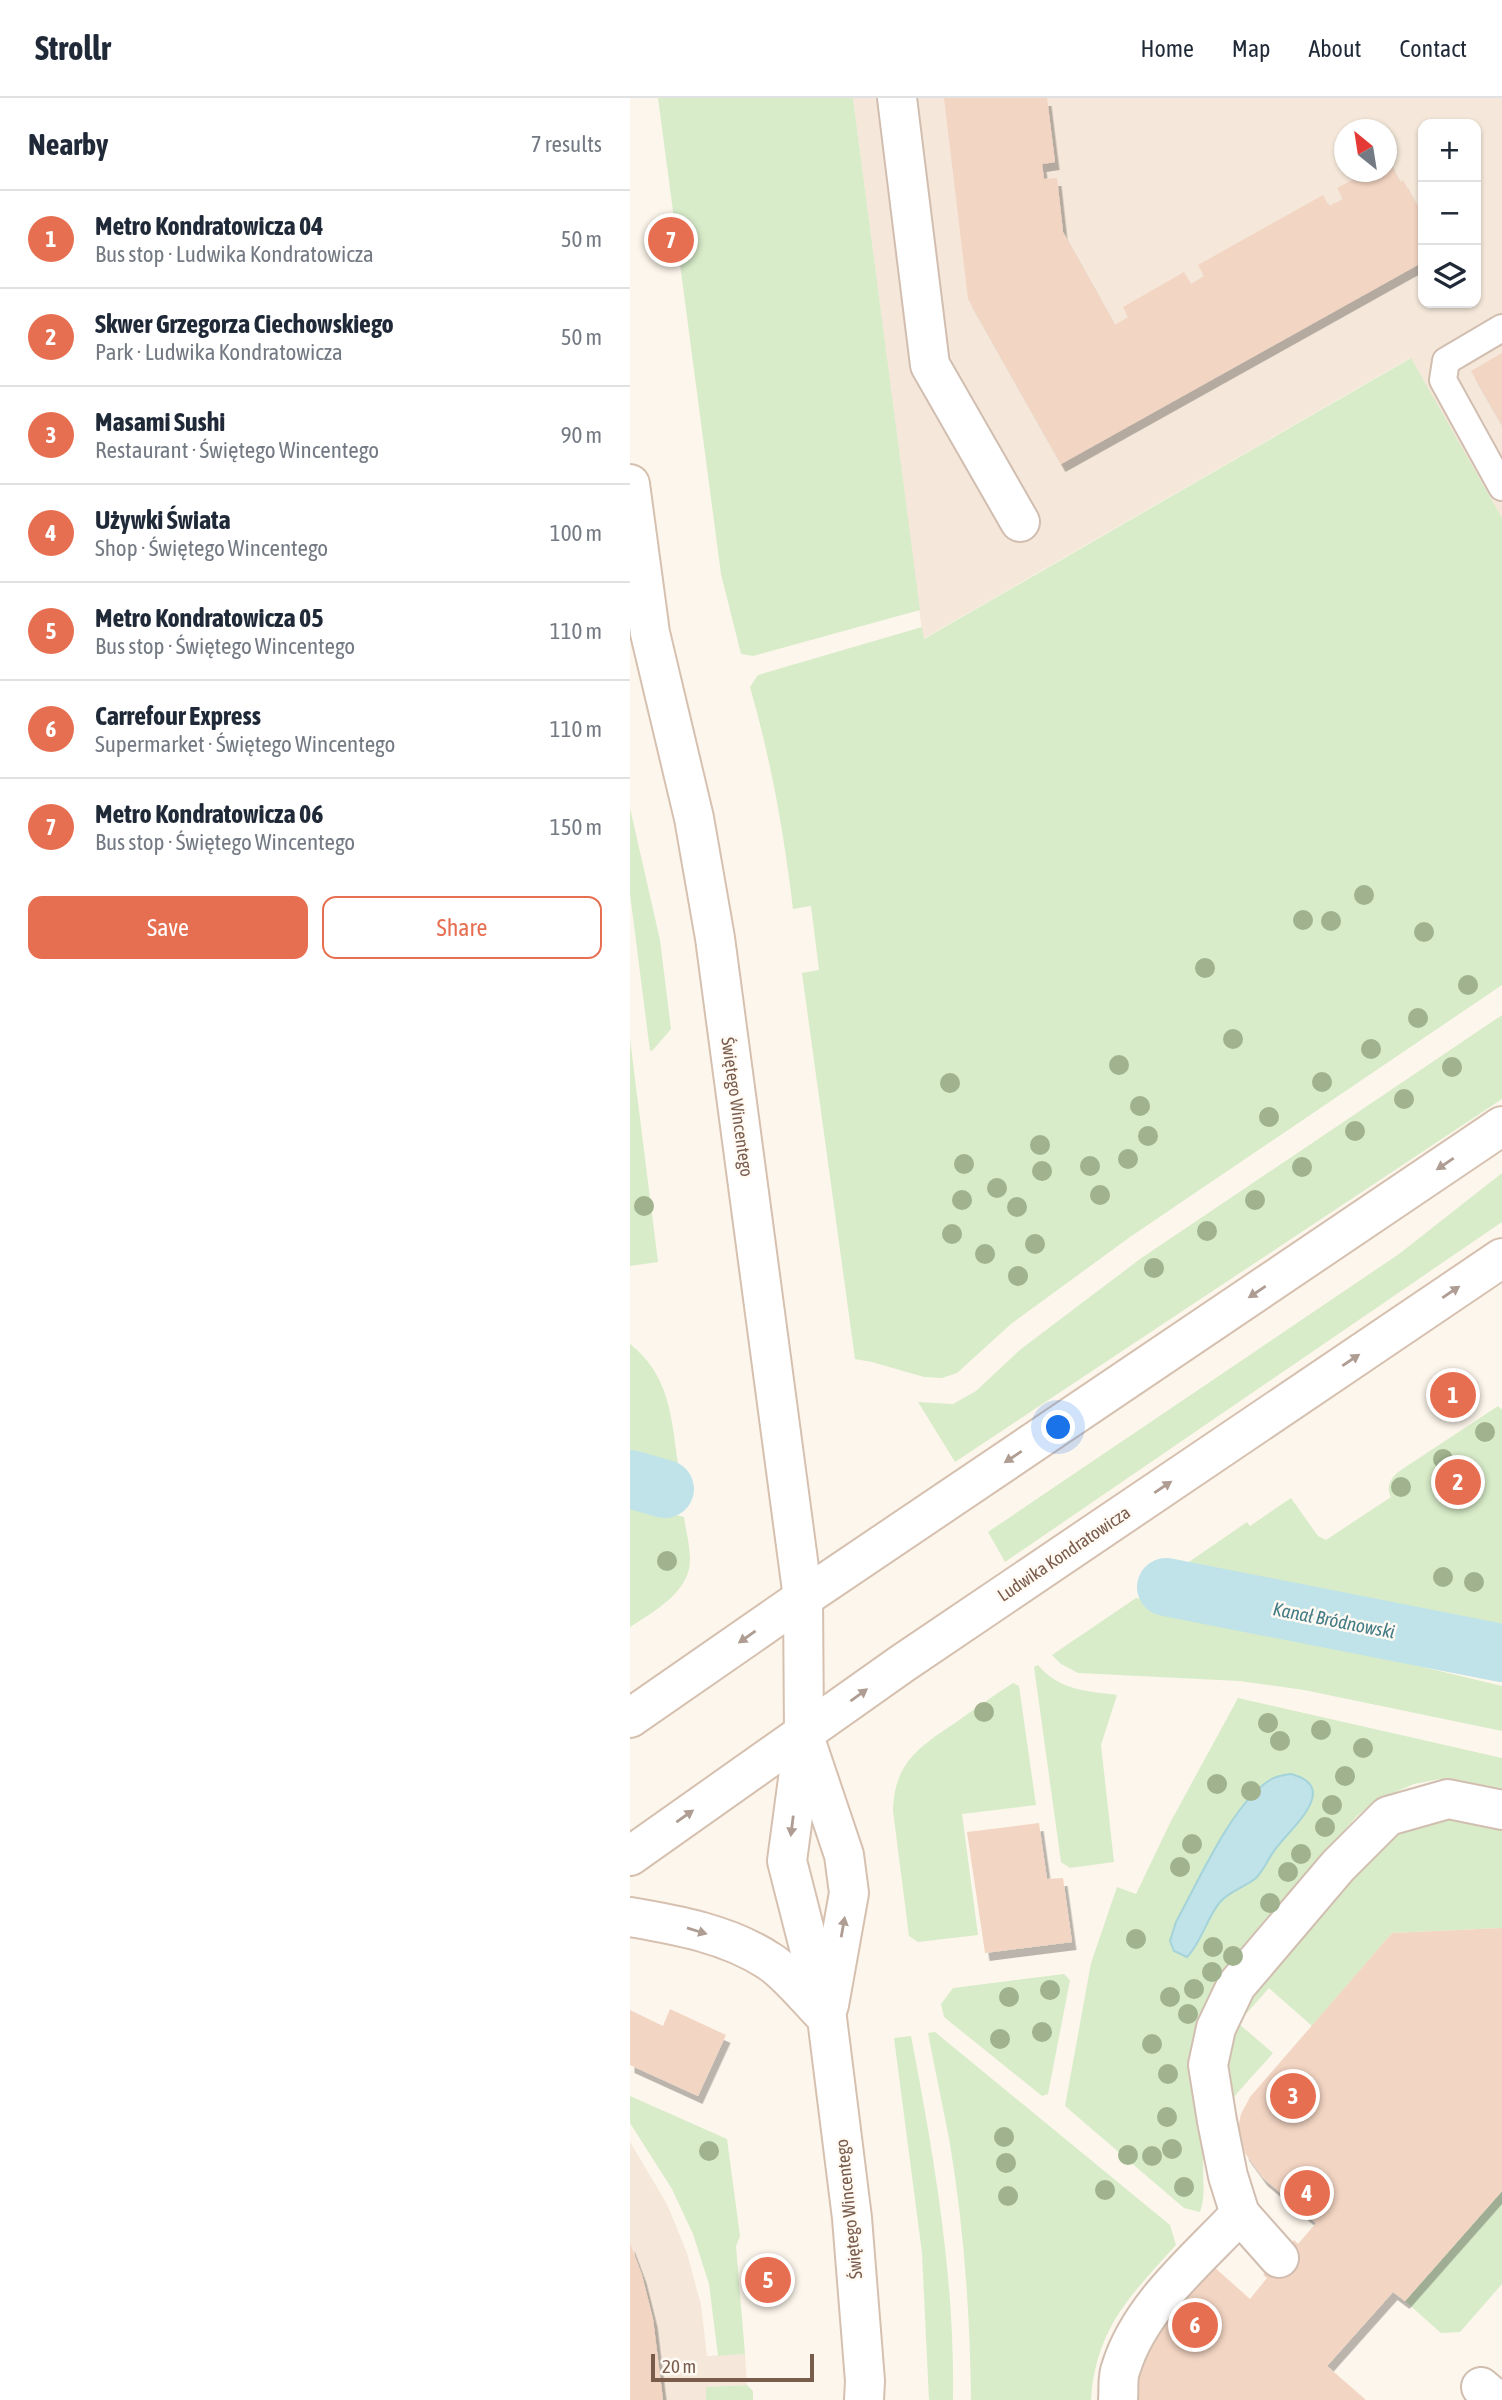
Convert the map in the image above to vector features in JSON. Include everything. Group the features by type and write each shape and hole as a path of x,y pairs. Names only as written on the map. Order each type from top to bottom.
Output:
{"street":[{"path":"897,98 930,365 1020,522"},
{"name":"Świętego Wincentego","path":"630,484 650,632 694,818 715,938 803,1598 804,1734 787,1861 827,2018 852,2218 865,2381 864,2400"},
{"path":"630,1718 803,1598 1502,1126"},
{"name":"Ludwika Kondratowicza","path":"630,1856 914,1656 1502,1258"},
{"name":"Świętego Wincentego","path":"804,1734 844,1855 849,1893 827,2018"},
{"path":"1279,2258 1240,2214 1228,2176 1217,2121 1209,2065 1216,2028 1236,1986 1338,1866 1388,1816 1448,1799 1502,1810"},
{"path":"630,1917 676,1924 713,1936 771,1961 827,2018"},
{"path":"1118,2400 1120,2370 1132,2340 1157,2302 1240,2214"}],"lane":[{"path":"1502,328 1446,361 1443,380 1502,487"}],"shaded area":[{"path":"853,98 1502,98 1502,518 1410,358 923,639"},
{"path":"630,2142 667,2204 687,2253 701,2305 707,2356 745,2354 747,2385 707,2387 706,2400 630,2400"}],"green space":[{"path":"658,98 853,98 920,610 753,656 741,654 721,574"},
{"path":"1411,358 1502,518 1502,985 1130,1237 1011,1324 957,1373 942,1378 924,1377 855,1359 802,973 819,970 811,906 793,909 776,797 750,687 758,675 922,627 924,639"},
{"path":"630,808 660,940 671,1029 650,1051 630,894"},
{"path":"1502,1015 1502,1099 955,1462 918,1402 953,1404 976,1391 1021,1349 1140,1259"},
{"path":"630,1039 658,1262 630,1266"},
{"path":"1502,1173 1502,1222 1005,1562 988,1532 1399,1254"},
{"path":"630,1344 643,1356 661,1383 670,1413 678,1464 630,1451"},
{"path":"1498,1406 1502,1410 1502,1624 1183,1566 1247,1522 1250,1526 1291,1498 1318,1536 1326,1540 1391,1497 1390,1483 1398,1472"},
{"path":"630,1503 684,1517 690,1560 684,1582 669,1600 630,1627"},
{"path":"1136,1598 1502,1686 1502,1731 1304,1690 1239,1681 1078,1673 1061,1664 1052,1655"},
{"path":"1038,1665 1055,1680 1074,1688 1117,1695 1101,1745 1114,1862 1070,1868 1061,1862 1034,1667"},
{"path":"1013,1683 1019,1686 1036,1805 962,1814 978,1935 918,1942 909,1936 893,1811 898,1780 911,1758 920,1749"},
{"path":"1238,1698 1502,1758 1502,1789 1440,1779 1414,1784 1375,1801 1356,1817 1244,1949 1383,1839 1425,1816 1502,1824 1502,1928 1392,1933 1312,2026 1269,1988 1238,2023 1273,2053 1232,2099 1208,2138 1204,2152 1200,2212 1184,2208 1065,2106 1091,1963 1117,1887 1136,1894 1170,1823"},
{"path":"1064,1974 1070,1980 1048,2094 1042,2096 944,2017 941,2004 953,1988"},
{"path":"935,2032 1170,2225 1176,2245 1130,2297 1108,2333 1094,2375 1091,2400 971,2400 963,2239 950,2144 928,2033"},
{"path":"911,2036 928,2126 947,2262 953,2400 929,2400 922,2253 894,2038"},
{"path":"630,2096 727,2139 740,2236 736,2246 745,2354 718,2356 709,2284 693,2234 672,2189 630,2123"},
{"path":"1502,2191 1502,2284 1460,2332 1441,2333 1405,2301"},
{"path":"747,2385 753,2391 753,2400 706,2400 706,2387"}],"water":[{"path":"1291,1774 1305,1780 1312,1788 1312,1798 1301,1819 1256,1878 1220,1902 1187,1957 1174,1951 1170,1941 1176,1922 1230,1825 1256,1791 1272,1779"}],"building":[{"path":"944,98 1047,98 1055,162 1042,164 1044,179 1057,178 1063,232 1115,325 1128,317 1123,307 1184,272 1191,284 1204,276 1198,265 1323,195 1329,206 1343,199 1337,188 1348,182 1397,182 1397,176 1400,182 1403,180 1418,207 1418,265 1061,464 968,299"},
{"path":"1502,353 1502,425 1471,371"},
{"path":"1039,1823 1047,1879 1063,1878 1072,1942 985,1953 967,1832"},
{"path":"1502,1928 1502,2191 1405,2301 1393,2292 1327,2366 1366,2400 1133,2400 1143,2356 1155,2335 1213,2266 1250,2299 1267,2278 1263,2275 1294,2240 1298,2244 1316,2223 1263,2178 1245,2153 1239,2123 1250,2097 1392,1933"},
{"path":"670,2009 726,2035 698,2096 630,2065 630,2010 663,2026"},
{"path":"630,2243 642,2275 653,2319 663,2400 630,2400"}],"waterway":[{"name":"Kanał Bródnowski","path":"630,1479 665,1489"},
{"name":"Kanał Bródnowski","path":"1166,1587 1502,1653"}],"place":[{"name":"Metro Kondratowicza 06","path":"671,240"},
{"name":"Metro Kondratowicza 04","path":"1453,1395"},
{"name":"Skwer Grzegorza Ciechowskiego","path":"1458,1482"},
{"name":"Masami Sushi","path":"1293,2096"},
{"name":"Używki Świata","path":"1307,2193"},
{"name":"Metro Kondratowicza 05","path":"768,2280"},
{"name":"Carrefour Express","path":"1195,2325"}]}
